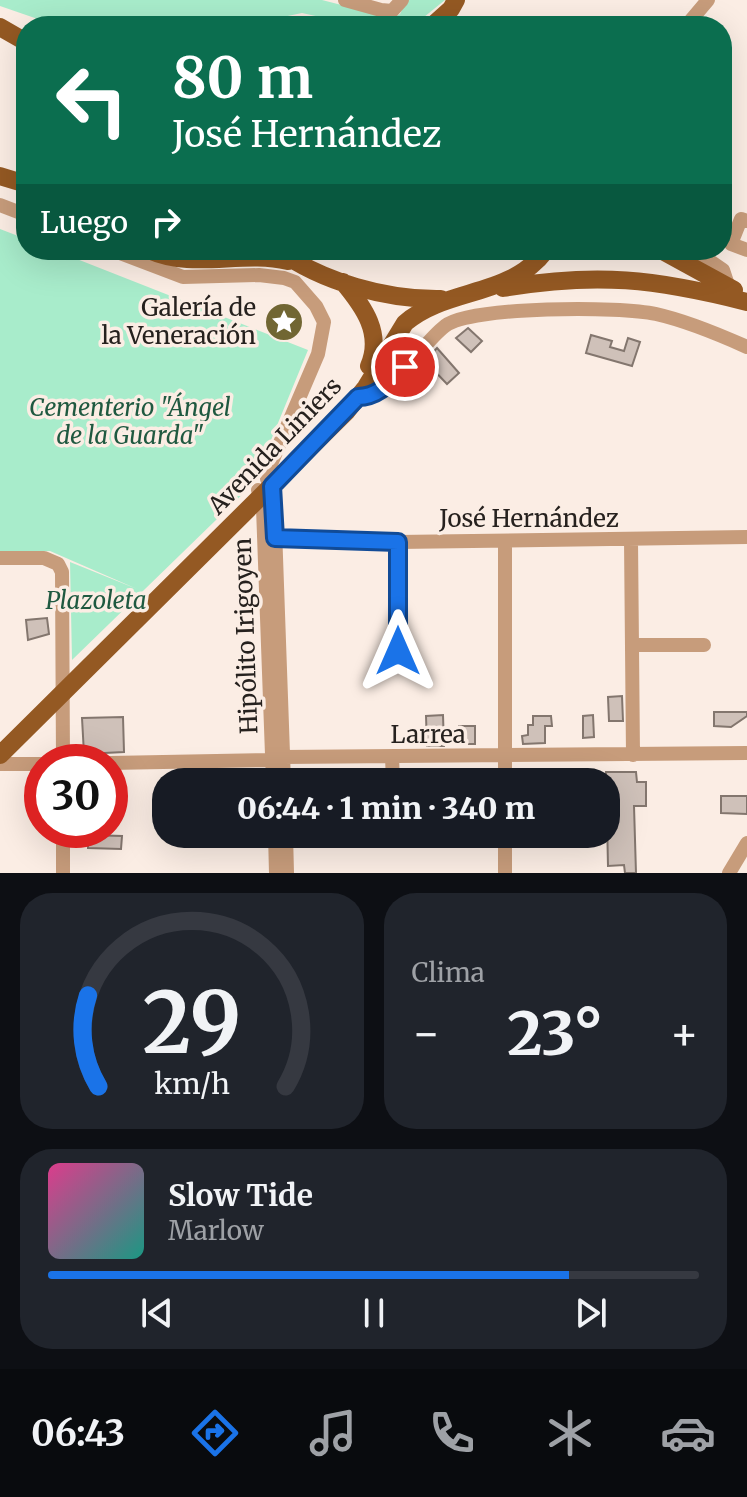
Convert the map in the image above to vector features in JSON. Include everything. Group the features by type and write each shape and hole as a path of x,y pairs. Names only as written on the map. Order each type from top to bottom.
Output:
{"main road":[{"path":"443,16 458,0"},
{"path":"280,260 306,266"},
{"path":"296,260 343,282 390,295 454,298"},
{"path":"480,292 511,279 538,260"},
{"path":"679,260 747,299"},
{"path":"372,368 405,323 425,309 480,292 561,280 607,278 642,280 747,299"},
{"path":"343,282 364,310 374,332 372,368"},
{"name":"Avenida Liniers","path":"264,488 372,368"},
{"name":"Avenida Liniers","path":"0,755 62,688 358,397 372,368"},
{"name":"Avenida Liniers","path":"0,741 62,688"}],"street":[{"path":"345,0 392,11 402,0"},
{"path":"694,16 708,0"},
{"path":"732,242 741,219 747,221"},
{"path":"138,260 183,277 259,275 284,278 295,282 316,306 324,322 318,354 277,448 264,488"},
{"path":"708,260 723,270 729,288"},
{"path":"358,397 370,397 384,388 446,325 472,317 536,310 628,309 683,322 747,347"},
{"name":"Hipólito Irigoyen","path":"264,488 270,538 280,768"},
{"name":"José Hernández","path":"270,538 505,542 747,537"},
{"path":"631,540 633,755"},
{"path":"398,542 398,651"},
{"path":"505,542 505,768"},
{"path":"0,558 44,558 58,564 63,583 63,744"},
{"path":"633,645 704,645"},
{"name":"Larrea","path":"128,763 747,753"},
{"path":"392,757 392,768"},
{"name":"Hipólito Irigoyen","path":"276,768 278,759"},
{"path":"0,764 24,764"},
{"path":"729,873 747,843"},
{"path":"63,848 63,873"},
{"path":"275,848 276,873"},
{"path":"286,848 287,873"},
{"path":"505,848 505,873"}],"green space":[{"path":"0,0 322,0 384,16 316,16 302,13 288,16 29,16 0,6"},
{"path":"407,0 445,0 425,16 396,16"},
{"name":"Cementerio \"Ángel de la Guarda\"","path":"0,229 16,235 16,260 79,260 308,350 253,484 72,660 70,562 137,589 50,551 0,553"}],"building":[{"path":"468,328 482,341 471,352 456,338"},
{"path":"591,335 612,341 610,347 624,351 628,338 640,342 632,366 586,353"},
{"path":"437,348 459,373 447,384 425,361"},
{"path":"47,618 49,634 28,640 26,620"},
{"path":"622,696 623,721 609,721 608,697"},
{"path":"714,712 747,712 747,716 731,727 714,726"},
{"path":"443,715 444,746 427,746 426,716"},
{"path":"593,715 594,737 583,738 583,716"},
{"path":"533,716 551,716 552,726 545,726 545,743 523,744 522,736 528,735 528,725 533,725"},
{"path":"123,717 124,744 83,744 82,718"},
{"path":"459,726 475,726 475,744 459,744"},
{"path":"620,772 636,772 637,782 646,782 646,806 634,806 636,873 625,873 624,865 608,866 608,848 620,848"},
{"path":"721,796 747,796 747,814 721,813"}],"place":[{"name":"Galería de la Veneración","path":"284,322"}],"route":[{"path":"398,651 398,542 275,538 272,486 358,397 370,397 405,367"}],"park label":[{"name":"Plazoleta","path":"96,601"}]}
